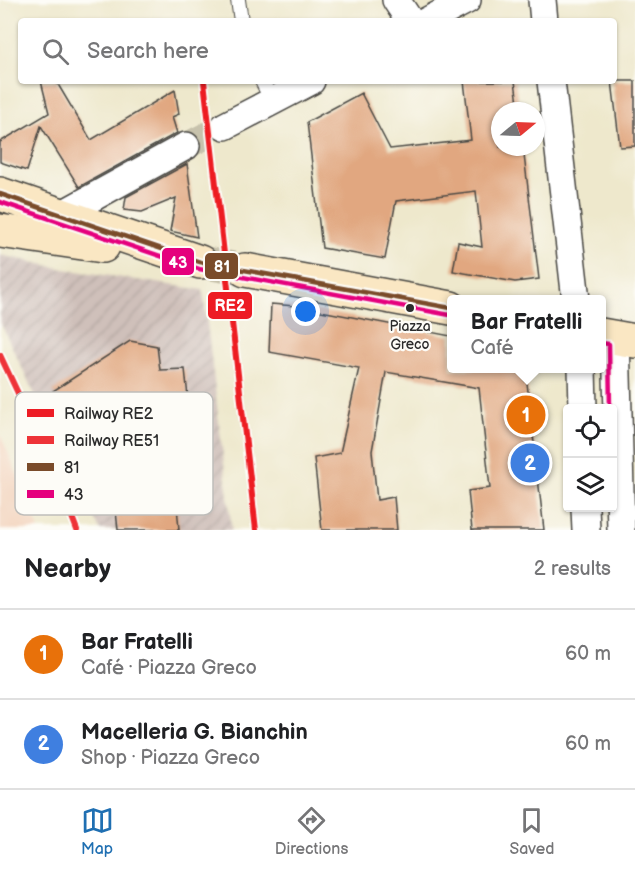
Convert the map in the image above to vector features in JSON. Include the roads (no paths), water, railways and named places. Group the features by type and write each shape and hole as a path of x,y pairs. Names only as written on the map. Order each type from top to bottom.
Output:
{"street":[{"path":"396,0 408,18"},
{"path":"433,18 467,0"},
{"path":"542,0 544,18"},
{"path":"225,126 267,91 298,84"},
{"path":"551,84 575,295"},
{"path":"8,228 59,216 186,146"},
{"path":"0,194 59,216 200,262 8,228"},
{"path":"245,270 447,307"},
{"path":"617,338 621,530"},
{"path":"582,373 583,404"},
{"path":"585,512 586,530"}],"lane":[{"path":"238,0 241,18"},
{"path":"0,198 8,228"}],"tunnel":[{"path":"186,146 225,126"},
{"path":"200,262 245,270"}],"rail line":[{"name":"RE2","path":"204,84 256,530"},
{"name":"RE51","path":"0,355 17,392"},
{"name":"RE51","path":"71,515 77,530"}],"place":[{"name":"Piazza Greco","path":"410,308"},
{"name":"Bar Fratelli","path":"526,415"},
{"name":"Macelleria G. Bianchin","path":"530,463"}]}
